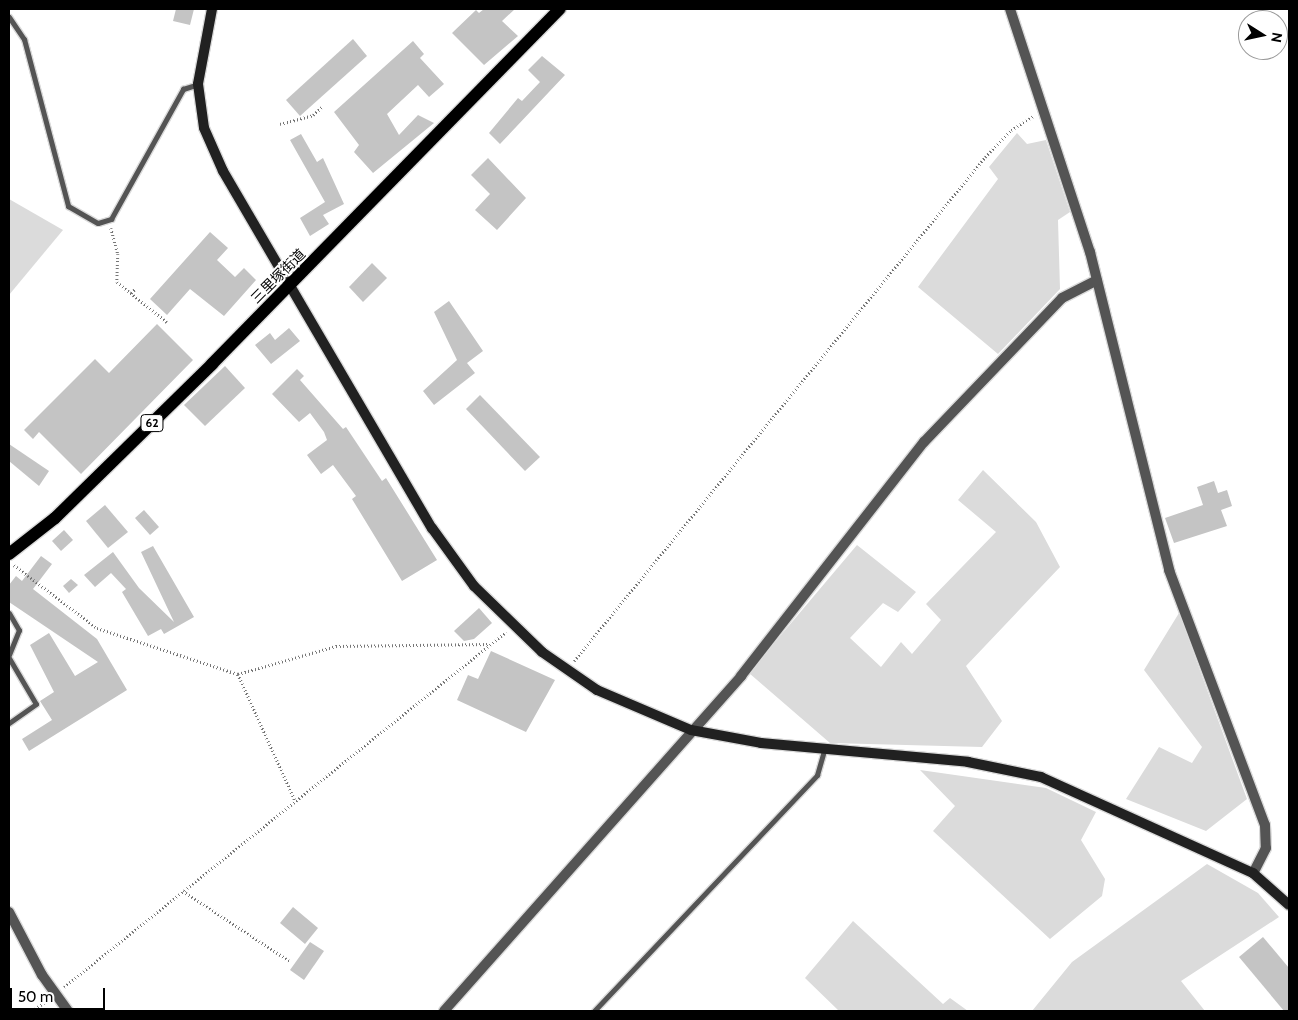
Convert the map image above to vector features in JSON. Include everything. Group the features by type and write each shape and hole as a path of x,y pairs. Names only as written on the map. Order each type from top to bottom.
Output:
{"main road":[{"name":"三里塚街道","path":"9,554 55,518 290,286 560,9"}],"street":[{"path":"212,9 198,84 209,142 290,286 432,528 474,586 512,626 567,670 621,702 691,730 824,750 968,762 1041,777 1253,873 1289,905"},
{"path":"1010,9 1097,280 1169,570 1265,825 1266,848 1253,873"},
{"path":"444,1011 691,730 741,676 924,442 1062,298 1097,280"},
{"path":"9,912 55,994 68,1011"}],"lane":[{"path":"9,17 24,39 68,206 98,223 108,222 180,92 186,85 198,84"},
{"path":"9,614 19,630 9,656 36,704 9,723"},
{"path":"594,1011 817,774 824,750"}],"path":[{"path":"280,124 313,115 322,107"},
{"path":"567,670 985,157 1011,130 1044,113"},
{"path":"108,222 118,254 117,282 167,322"},
{"path":"131,293 135,289"},
{"path":"9,561 97,628 238,674 336,646 492,644"},
{"path":"32,1011 492,644 512,626"},
{"path":"238,674 295,800"},
{"path":"183,891 291,962"}],"shaded area":[{"path":"1017,133 1027,144 1046,140 1070,212 1058,220 1060,289 998,354 918,287 998,179 989,167"},
{"path":"9,199 63,230 9,295"},
{"path":"983,470 1036,522 1060,567 966,666 1002,721 982,747 830,743 749,673 857,545 916,592 898,612 883,603 850,638 881,667 901,642 912,654 941,620 926,604 996,532 958,500"},
{"path":"1179,613 1247,799 1206,831 1126,799 1159,747 1192,763 1202,747 1144,670"},
{"path":"920,770 1046,788 1096,812 1081,840 1105,879 1102,896 1050,939 933,831 955,806"},
{"path":"1207,864 1258,893 1279,917 1181,981 1205,1011 1032,1011 1072,962"},
{"path":"853,921 943,1004 950,998 968,1011 839,1011 805,978"}],"building":[{"path":"176,9 194,9 190,25 173,21"},
{"path":"484,9 515,9 502,21 518,36 484,65 452,33 476,10 479,13"},
{"path":"353,39 367,56 300,116 286,100"},
{"path":"413,41 424,54 420,58 444,84 429,97 418,85 387,114 399,135 418,115 434,123 373,173 354,152 359,145 334,112"},
{"path":"542,56 565,75 500,144 489,133 518,98 522,101 540,82 528,70"},
{"path":"301,134 317,162 323,158 344,204 323,215 329,224 310,236 300,218 325,202 290,140"},
{"path":"488,158 526,198 497,230 475,210 490,194 471,175"},
{"path":"210,232 228,248 217,260 235,277 244,268 256,280 224,316 190,289 167,315 150,299"},
{"path":"372,263 387,278 363,302 349,287"},
{"path":"449,301 483,351 467,363 475,373 434,405 423,391 457,360 434,312"},
{"path":"157,324 193,360 81,474 39,432 33,439 24,430 95,359 109,373"},
{"path":"289,328 300,341 271,364 255,345 270,333 275,340"},
{"path":"225,366 245,388 205,426 184,405"},
{"path":"297,369 304,376 300,380 343,429 346,427 382,481 386,478 437,560 402,581 352,499 356,496 333,465 321,474 307,455 327,440 324,432 310,413 299,422 272,394"},
{"path":"480,395 540,457 525,471 466,409"},
{"path":"9,444 49,471 39,486 9,461"},
{"path":"1214,481 1218,493 1227,490 1232,506 1221,510 1227,526 1174,543 1165,518 1203,505 1197,487"},
{"path":"105,505 128,532 108,548 86,521"},
{"path":"144,510 159,527 150,535 135,518"},
{"path":"64,530 73,540 61,551 52,541"},
{"path":"153,546 194,617 164,634 161,629 148,636 122,592 126,589 111,573 95,587 84,575 113,552 139,588 174,622 141,552"},
{"path":"41,556 52,564 33,589 97,639 127,690 29,751 22,739 52,720 40,701 54,692 30,645 49,633 75,676 98,662 9,602 9,585 16,576 22,581"},
{"path":"71,579 78,585 69,593 63,586"},
{"path":"479,608 492,623 474,639 464,641 454,631"},
{"path":"491,651 555,680 526,732 457,700 468,675 478,679"},
{"path":"293,907 318,928 305,944 280,923"},
{"path":"1263,937 1289,968 1289,1011 1284,1011 1239,957"},
{"path":"310,942 324,951 304,980 290,970"}]}
